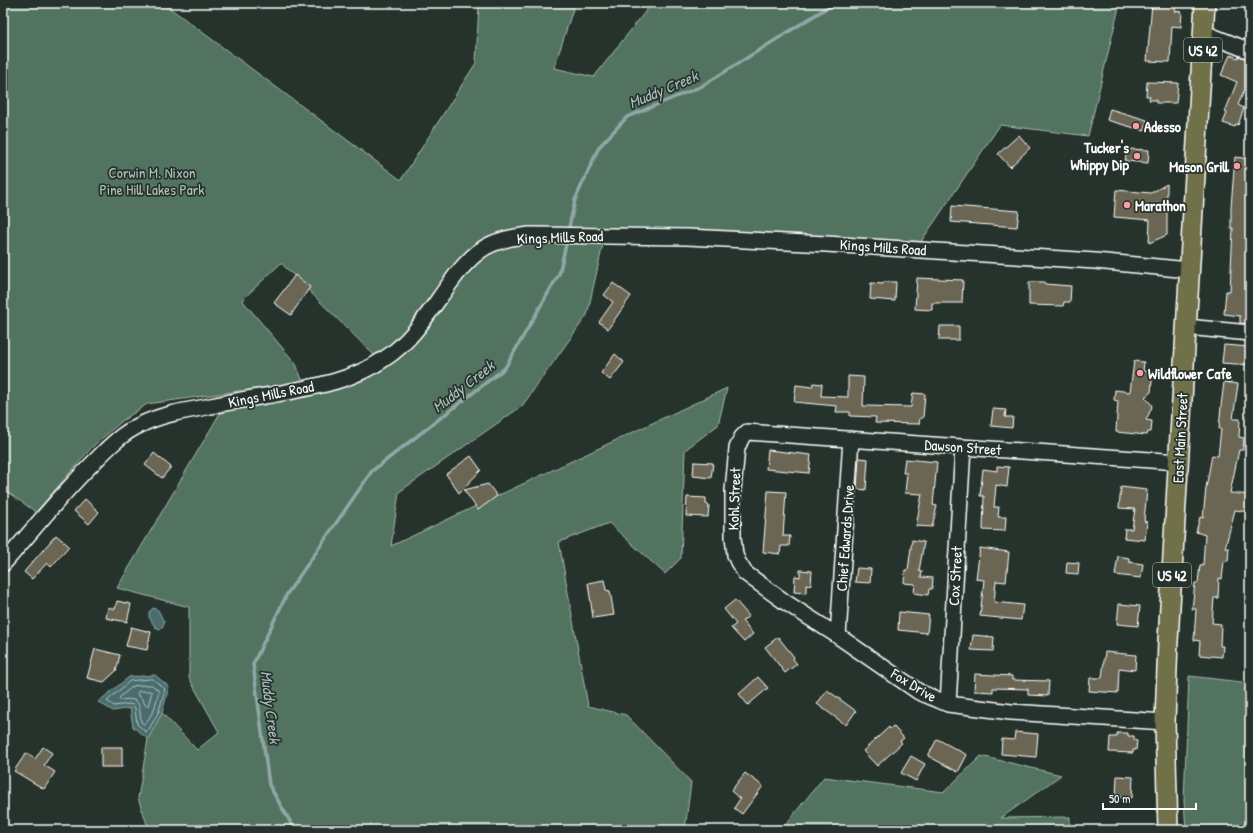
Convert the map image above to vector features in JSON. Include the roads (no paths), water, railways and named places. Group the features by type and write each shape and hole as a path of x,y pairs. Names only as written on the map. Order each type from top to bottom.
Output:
{"main road":[{"name":"East Main Street","path":"1168,830 1166,802 1165,722 1168,641 1205,3"}],"street":[{"path":"1204,32 1250,52"},
{"name":"Kings Mills Road","path":"3,564 74,482 125,433 139,425 163,416 188,410 306,389 340,380 374,366 406,342 456,275 473,255 493,243 511,237 530,235 687,236 1095,261 1189,270"},
{"path":"1186,327 1250,333"},
{"name":"Dawson Street","path":"747,432 1179,462"},
{"name":"Kohl Street","path":"742,568 735,554 733,537 733,490 737,448 742,437 747,432"},
{"name":"Chief Edwards Drive","path":"838,636 851,439"},
{"name":"Cox Street","path":"948,704 963,447"},
{"name":"Fox Drive","path":"742,568 745,573 785,602 838,636 919,692 948,704 1011,712 1165,722"}],"water":[{"path":"153,608 158,610 164,622 160,629 155,627 149,617 149,612"},
{"path":"155,675 169,687 162,713 148,739 133,727 130,708 113,711 98,702 129,677"}],"waterway":[{"name":"Muddy Creek","path":"568,232 575,200 599,147 627,117 702,86 828,7 843,3"},
{"name":"Muddy Creek","path":"295,830 269,785 253,664 287,594 372,471 505,368 559,274 567,240"}],"place":[{"name":"Adesso","path":"1136,126"},
{"name":"Tucker's Whippy Dip","path":"1137,156"},
{"name":"Mason Grill","path":"1237,166"},
{"name":"Marathon","path":"1127,205"},
{"name":"Wildflower Cafe","path":"1140,373"}],"park label":[{"name":"Corwin M. Nixon Pine Hill Lakes Park","path":"152,180"}]}
